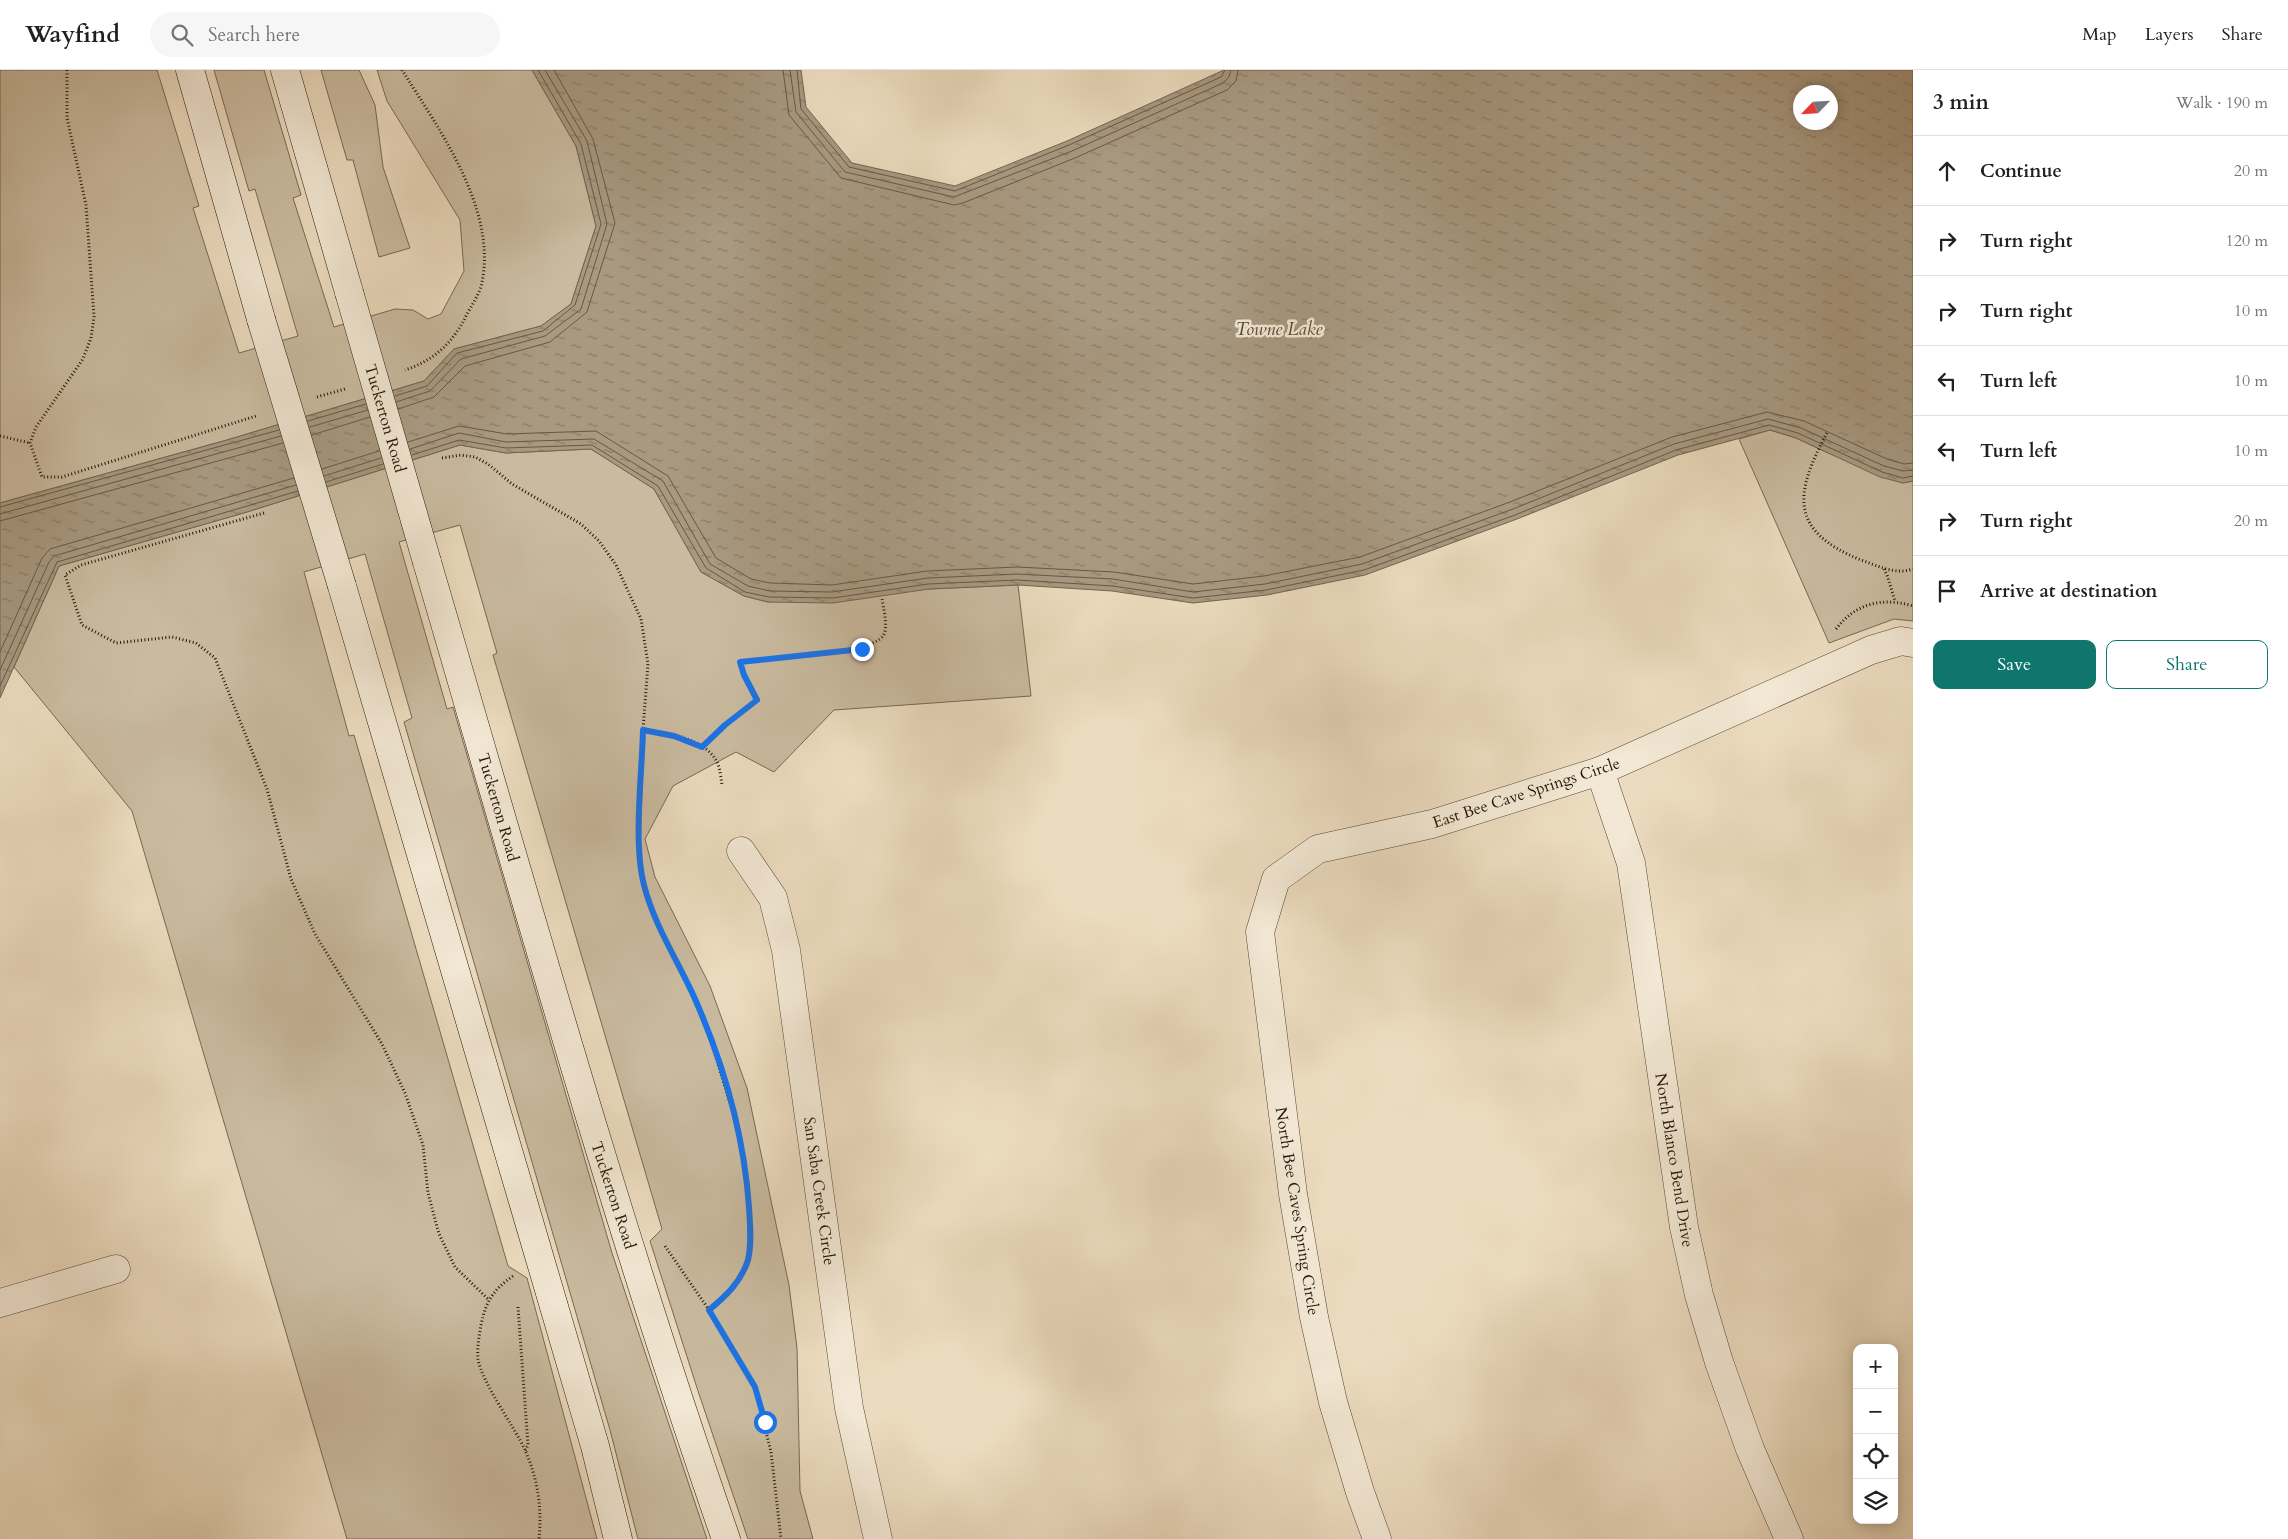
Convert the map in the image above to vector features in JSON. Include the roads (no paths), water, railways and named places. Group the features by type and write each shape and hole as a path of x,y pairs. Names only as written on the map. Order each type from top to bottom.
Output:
{"main road":[{"path":"190,70 261,319 342,586 595,1446 618,1539"},
{"name":"Tuckerton Road","path":"285,70 586,1106 694,1448 726,1539"},
{"name":"East Bee Cave Springs Circle","path":"1276,879 1318,849 1432,824 1600,771 1871,650 1901,641 1913,643"},
{"name":"North Blanco Bend Drive","path":"1600,771 1631,863 1684,1227 1699,1295 1719,1362 1750,1449 1789,1539"},
{"name":"San Saba Creek Circle","path":"741,851 773,898 786,950 850,1408 878,1539"},
{"name":"North Bee Caves Spring Circle","path":"1276,879 1260,932 1293,1194 1314,1317 1333,1402 1360,1492 1377,1539"},
{"path":"0,1303 116,1269"}],"water":[{"name":"Towne Lake","path":"532,70 801,70 806,107 852,163 955,186 1067,141 1224,70 1913,70 1913,481 1903,483 1880,477 1796,438 1770,430 1678,455 1517,519 1365,575 1267,595 1193,603 1112,591 1018,585 929,589 833,603 768,602 744,596 701,572 654,489 591,449 506,453 460,445 247,512 59,566 0,698 0,503 227,440 424,381 454,349 541,326 571,304 596,226 576,146"}]}
